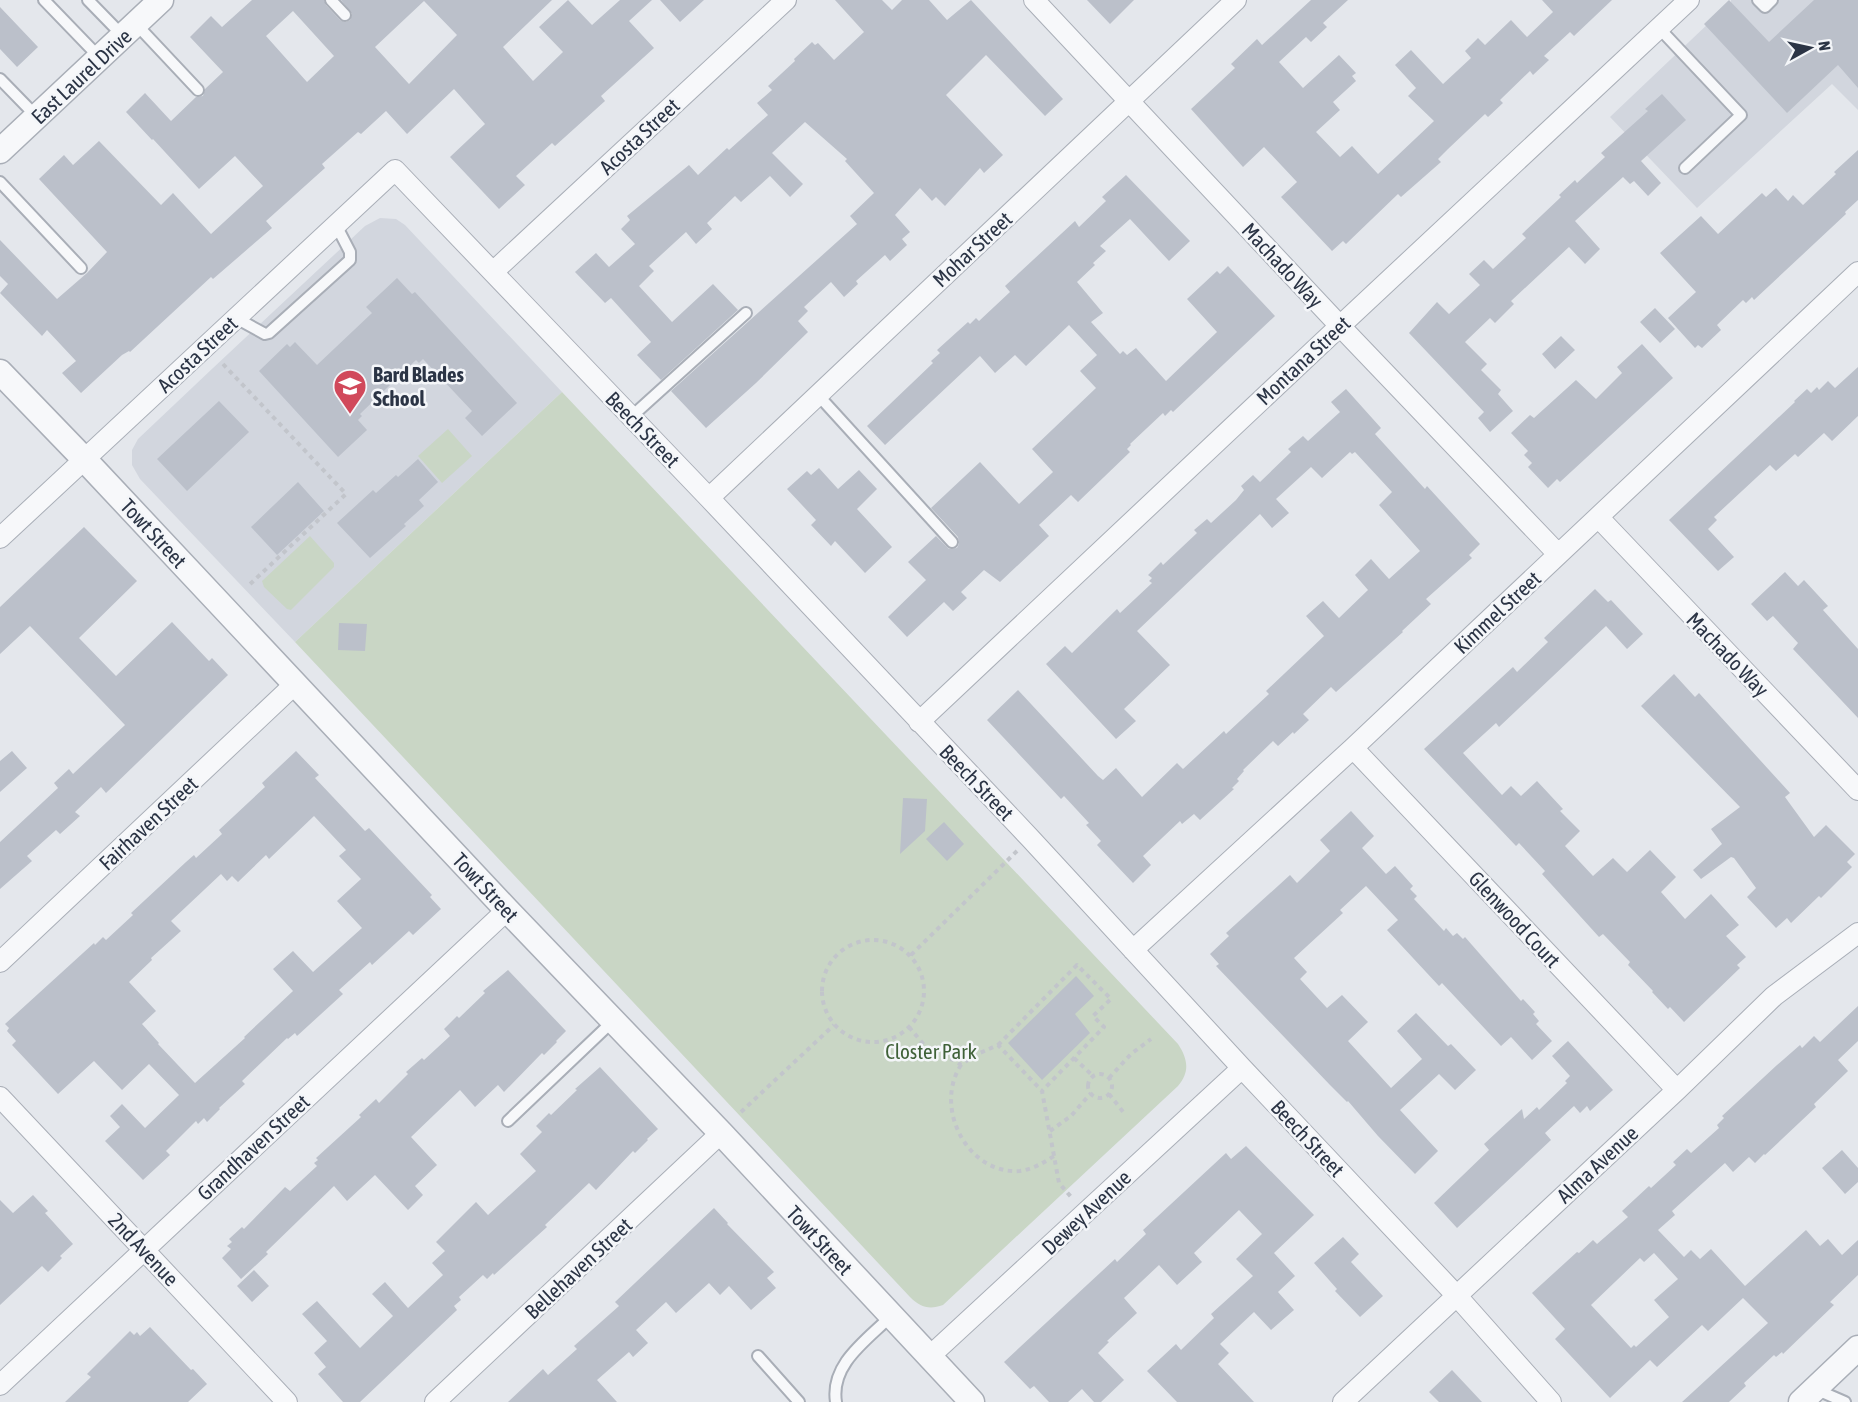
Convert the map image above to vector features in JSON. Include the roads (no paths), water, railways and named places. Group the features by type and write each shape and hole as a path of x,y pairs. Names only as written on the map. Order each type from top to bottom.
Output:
{"street":[{"name":"East Laurel Drive","path":"0,151 161,0"},
{"name":"Acosta Street","path":"493,272 786,0"},
{"name":"Machado Way","path":"1034,0 1558,554"},
{"name":"Mohar Street","path":"709,498 1236,0"},
{"name":"Montana Street","path":"919,722 1689,0"},
{"name":"Acosta Street","path":"0,538 395,170"},
{"name":"Beech Street","path":"395,170 1030,838 1456,1295 1551,1402"},
{"name":"Kimmel Street","path":"1133,950 1353,748 1858,273"},
{"name":"Towt Street","path":"0,372 972,1402"},
{"name":"Machado Way","path":"1599,518 1858,790"},
{"name":"Fairhaven Street","path":"0,962 295,684"},
{"name":"Glenwood Court","path":"1353,748 1677,1090"},
{"name":"Grandhaven Street","path":"0,1385 507,910"},
{"name":"Alma Avenue","path":"1343,1402 1677,1090 1774,996 1858,933"},
{"name":"Dewey Avenue","path":"930,1356 1242,1068"},
{"name":"2nd Avenue","path":"0,1097 287,1402"},
{"name":"Bellehaven Street","path":"435,1402 720,1133"},
{"path":"1808,1395 1858,1348"}],"lane":[{"path":"44,0 100,58"},
{"path":"88,0 129,30 198,90"},
{"path":"331,0 345,15"},
{"path":"1758,0 1765,7 1772,0"},
{"path":"1659,28 1741,115 1685,168"},
{"path":"0,78 37,117"},
{"path":"0,182 81,268"},
{"path":"236,318 265,334 269,333 350,260 336,225"},
{"path":"631,417 746,313"},
{"path":"818,395 952,542"},
{"path":"507,1121 613,1021"},
{"path":"826,1402 835,1402 834,1391 846,1359 891,1316"},
{"path":"758,1356 799,1402"},
{"path":"1808,1395 1845,1402"}],"place":[{"name":"Bard Blades School","path":"350,415"}],"park label":[{"name":"Closter Park","path":"931,1051"}]}
